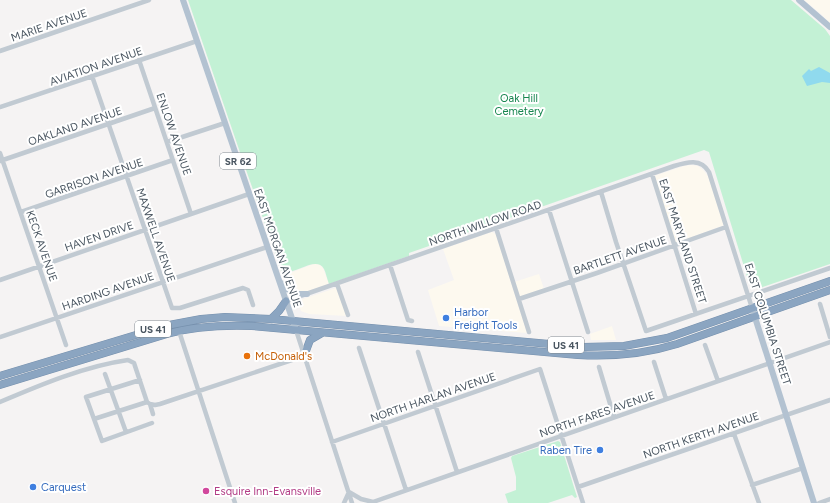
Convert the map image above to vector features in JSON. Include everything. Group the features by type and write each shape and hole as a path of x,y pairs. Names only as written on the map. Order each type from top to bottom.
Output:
{"highway":[{"name":"US 41","path":"0,376 169,325 201,319 225,317 271,319 475,338 604,348 636,345 667,338 830,280"},
{"name":"US 41","path":"0,385 179,331 208,326 229,325 296,330 578,355 612,356 641,353 667,347 830,290"},
{"path":"271,319 286,301"},
{"path":"304,356 309,341 322,333"},
{"path":"0,388 49,370"}],"main road":[{"name":"EAST MORGAN AVENUE","path":"183,0 296,330"},
{"path":"799,0 830,27"},
{"path":"280,282 293,294 307,294"},
{"name":"EAST COLUMBIA STREET","path":"752,308 814,503"}],"street":[{"name":"MARIE AVENUE","path":"0,51 148,0"},
{"name":"AVIATION AVENUE","path":"0,107 197,41"},
{"name":"ENLOW AVENUE","path":"139,60 191,214"},
{"name":"MAXWELL AVENUE","path":"92,76 172,308 180,308 243,288 248,290 253,305"},
{"name":"OAKLAND AVENUE","path":"1,160 155,108"},
{"path":"167,142 225,123"},
{"name":"KECK AVENUE","path":"0,152 1,160 66,345"},
{"name":"GARRISON AVENUE","path":"20,212 173,160"},
{"name":"NORTH WILLOW ROAD","path":"286,301 681,164 691,162"},
{"name":"EAST COLUMBIA STREET","path":"691,162 701,164 706,167 709,172 752,308"},
{"name":"EAST MARYLAND STREET","path":"652,174 696,314"},
{"path":"601,192 645,331 830,268"},
{"name":"HAVEN DRIVE","path":"0,280 250,194"},
{"path":"549,210 588,332"},
{"name":"BARTLETT AVENUE","path":"519,299 726,227"},
{"path":"496,228 529,332"},
{"name":"HARDING AVENUE","path":"0,337 268,247"},
{"path":"390,265 410,320"},
{"path":"337,284 348,315"},
{"path":"820,304 830,337"},
{"name":"EAST MORGAN AVENUE","path":"296,330 352,503"},
{"path":"179,331 235,503"},
{"name":"NORTH FARES AVENUE","path":"372,503 830,342"},
{"path":"705,344 718,381"},
{"path":"359,348 406,490"},
{"path":"418,352 457,472"},
{"path":"94,419 148,403 155,405 160,404 304,356"},
{"path":"0,402 62,378 124,360 132,361 134,363 153,414"},
{"path":"654,362 666,399"},
{"path":"599,367 614,417"},
{"name":"NORTH HARLAN AVENUE","path":"332,442 540,369 562,436"},
{"path":"105,374 126,432"},
{"path":"140,380 86,397 102,440 152,423"},
{"name":"NORTH KERTH AVENUE","path":"578,488 830,400"},
{"path":"734,434 759,503"},
{"path":"562,436 583,503"},
{"path":"752,485 803,468"},
{"path":"344,503 349,492 372,503"},
{"path":"819,503 830,499"}],"shaded area":[{"path":"804,0 830,0 830,23 821,14"},
{"path":"691,165 698,166 708,176 724,225 676,243 654,176"},
{"path":"492,232 496,234 527,333 439,326 428,290 454,280 443,249"},
{"path":"316,263 323,268 329,284 302,293 291,291 286,284 282,272 290,273"},
{"path":"539,274 544,289 519,297 514,282"},
{"path":"336,288 347,316 309,314 301,311 297,301"},
{"path":"612,326 616,340 591,340 590,334"}],"green space":[{"name":"Oak Hill Cemetery","path":"188,0 791,0 825,29 830,36 830,264 760,288 749,283 709,152 704,150 409,253 409,256 329,284 324,269 320,265 310,265 292,271 282,272"},
{"path":"558,441 560,442 577,497 575,498 572,495 548,503 508,503 505,494 516,490 516,477 511,458 512,456"}],"water":[{"path":"819,67 830,73 830,83 822,82 807,86 802,76 809,69 811,71"}],"place":[{"name":"Harbor Freight Tools","path":"446,318"},
{"name":"McDonald's","path":"247,356"},
{"name":"Raben Tire","path":"600,450"},
{"name":"Carquest","path":"33,487"},
{"name":"Esquire Inn-Evansville","path":"206,491"}]}
